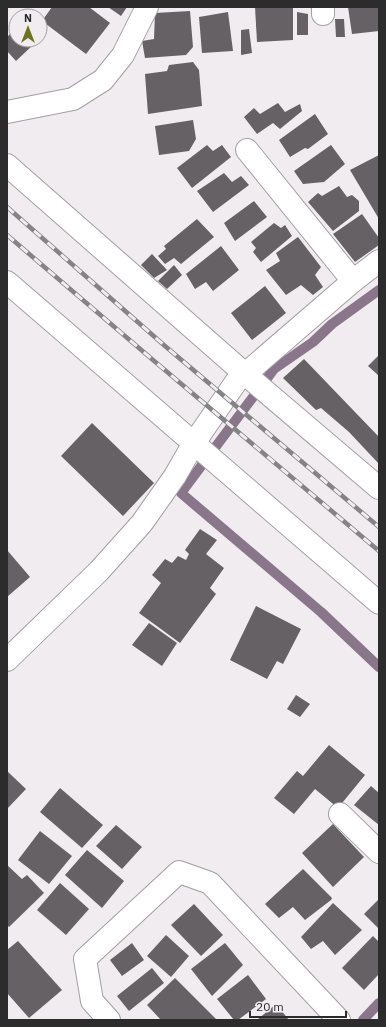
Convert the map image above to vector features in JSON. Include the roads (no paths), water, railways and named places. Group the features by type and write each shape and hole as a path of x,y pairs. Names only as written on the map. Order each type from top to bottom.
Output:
{"street":[{"path":"7,112 73,99 103,80 123,55 147,7"},
{"path":"247,150 353,281"},
{"path":"7,165 245,374 379,488"},
{"path":"7,660 99,571 142,523 175,476 194,443 236,382 353,281 379,261"},
{"path":"7,282 379,602"},
{"path":"340,814 379,852"},
{"path":"109,1020 92,1001 85,959 179,872 210,883 339,1020"}],"waterway":[{"path":"379,290 332,324 313,342 274,369 181,493 321,612 379,667"},
{"path":"363,1020 379,1003"}],"railway":[{"path":"7,207 165,346 379,527"},
{"path":"7,235 379,551"}]}
